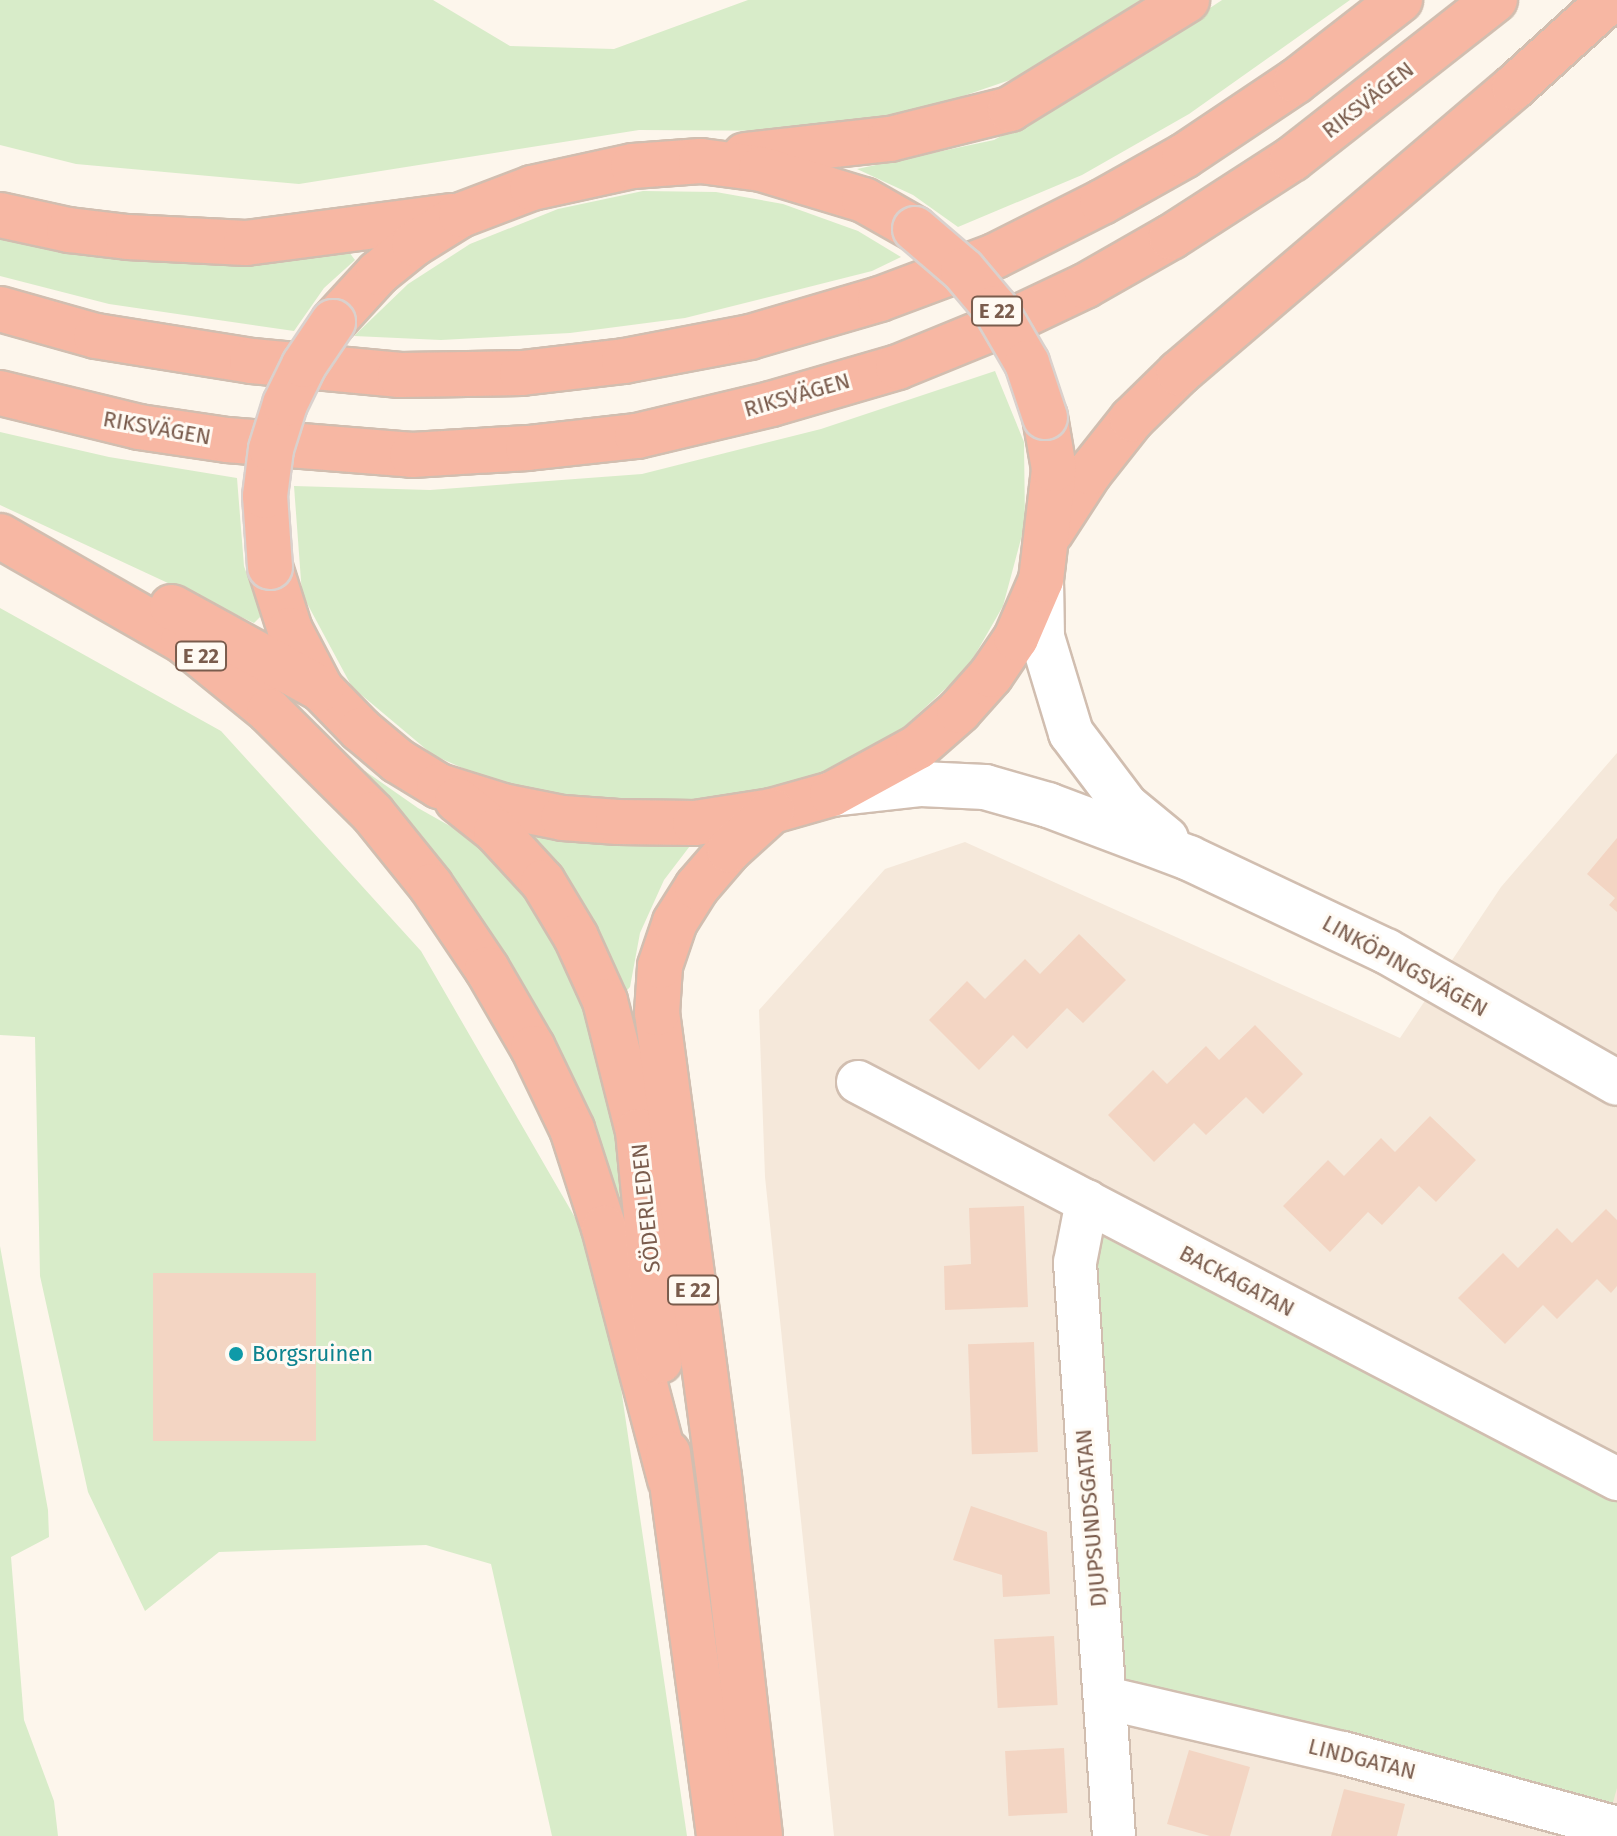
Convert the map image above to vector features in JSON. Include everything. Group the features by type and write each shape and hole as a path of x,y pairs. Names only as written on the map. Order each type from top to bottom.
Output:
{"highway":[{"path":"701,161 890,139 1010,109 1187,0"},
{"path":"0,309 96,336 252,361 400,375 522,373 750,337 880,299 995,256 1102,202 1221,131 1296,81 1400,0"},
{"name":"RIKSVÄGEN","path":"0,393 139,427 213,438 412,455 528,448 637,436 771,404 898,367 1011,321 1097,279 1171,237 1292,159 1495,0"},
{"path":"1043,560 1090,472 1132,419 1179,373 1502,98 1610,0"},
{"name":"E 22","path":"0,215 69,230 128,237 246,243 461,215 532,188 633,166 701,161 761,169 816,183 864,200 915,229 963,270 995,308 1027,363 1045,417 1054,469 1043,560 1016,638 991,675 959,711 918,747 832,794 772,811"},
{"path":"461,215 414,244 378,273 333,322 304,365 285,404 271,449 265,496 270,567 290,630 321,689 361,730 398,761 439,786 503,806 563,818 695,823 772,811"},
{"path":"0,536 181,611 321,689"},
{"name":"E 22","path":"0,536 183,641 269,711 362,803 431,886 495,982 533,1048 572,1129 604,1228 670,1480"},
{"name":"SÖDERLEDEN","path":"439,786 496,831 543,882 576,937 605,1001 638,1131 670,1480 719,1836"},
{"name":"SÖDERLEDEN","path":"760,1836 719,1477 657,1013 660,966 675,922 697,887 729,850 772,811"}],"street":[{"name":"LINKÖPINGSVÄGEN","path":"1043,560 1042,637 1071,733 1126,806 1189,858"},
{"name":"LINKÖPINGSVÄGEN","path":"832,794 921,784 985,787 1048,805 1189,858 1386,951 1487,1011 1614,1074"},
{"name":"BACKAGATAN","path":"858,1082 1617,1479"},
{"name":"DJUPSUNDSGATAN","path":"1087,1201 1075,1263 1083,1420 1114,1836"},
{"name":"LINDGATAN","path":"1106,1698 1343,1753 1617,1828"}],"shaded area":[{"path":"1617,753 1617,1836 834,1836 765,1177 759,1010 885,869 965,842 1400,1038 1501,887"}],"green space":[{"path":"0,0 433,0 510,46 614,49 748,0 1146,0 1022,76 931,107 802,131 639,130 299,184 76,164 0,145"},
{"path":"1222,0 1350,0 1189,114 1082,175 958,227 913,195 857,169 994,140 1097,83"},
{"path":"643,191 716,192 783,204 858,231 901,257 872,271 685,318 570,333 441,340 354,336 408,284 470,244 558,209"},
{"path":"0,232 58,248 168,262 265,263 346,248 355,260 324,288 294,331 109,304 0,276"},
{"path":"995,371 1024,442 1025,524 1003,606 967,669 894,736 812,781 690,811 596,806 501,785 433,755 352,687 302,594 294,486 430,490 642,474 821,429"},
{"path":"0,432 109,457 237,478 244,566 261,616 254,623 0,505"},
{"path":"0,608 221,731 421,951 603,1266 687,1836 552,1836 491,1564 426,1545 219,1552 145,1611 88,1492 40,1276 35,1037 0,1035"},
{"path":"365,771 418,808 473,839 528,897 565,961 600,1050 625,1185 619,1205 365,783"},
{"path":"525,830 696,838 664,880 640,933 630,987 620,998"},
{"path":"1091,1231 1617,1492 1617,1788 1612,1806 1124,1684"},
{"path":"0,1246 48,1510 49,1537 11,1557 24,1720 54,1801 58,1836 0,1836"}],"building":[{"path":"1617,838 1617,912 1609,905 1615,898 1587,874"},
{"path":"1079,934 1126,980 1083,1023 1067,1008 1027,1049 1013,1035 979,1070 929,1020 967,981 985,999 1025,959 1040,974"},
{"path":"1255,1025 1303,1074 1263,1114 1246,1097 1206,1135 1194,1123 1154,1162 1108,1115 1153,1070 1167,1084 1206,1046 1219,1060"},
{"path":"1430,1116 1476,1160 1436,1202 1419,1186 1382,1225 1368,1212 1330,1252 1283,1206 1328,1160 1344,1176 1381,1138 1395,1152"},
{"path":"1024,1206 1028,1307 945,1310 944,1266 971,1264 969,1208"},
{"path":"1606,1209 1617,1220 1617,1286 1611,1293 1597,1279 1557,1319 1543,1305 1505,1344 1458,1298 1503,1253 1518,1268 1557,1228 1572,1243"},
{"name":"Borgsruinen","path":"153,1273 316,1273 316,1441 153,1441"},
{"path":"1034,1342 1038,1452 972,1454 968,1344"},
{"path":"971,1506 1047,1532 1050,1594 1003,1597 1002,1575 953,1560"},
{"path":"1054,1636 1058,1705 998,1708 994,1639"},
{"path":"1064,1748 1067,1813 1008,1816 1005,1751"},
{"path":"1189,1750 1250,1767 1230,1836 1210,1836 1167,1824"},
{"path":"1344,1789 1405,1804 1397,1836 1331,1836"}],"place":[{"name":"Borgsruinen","path":"236,1354"}]}
